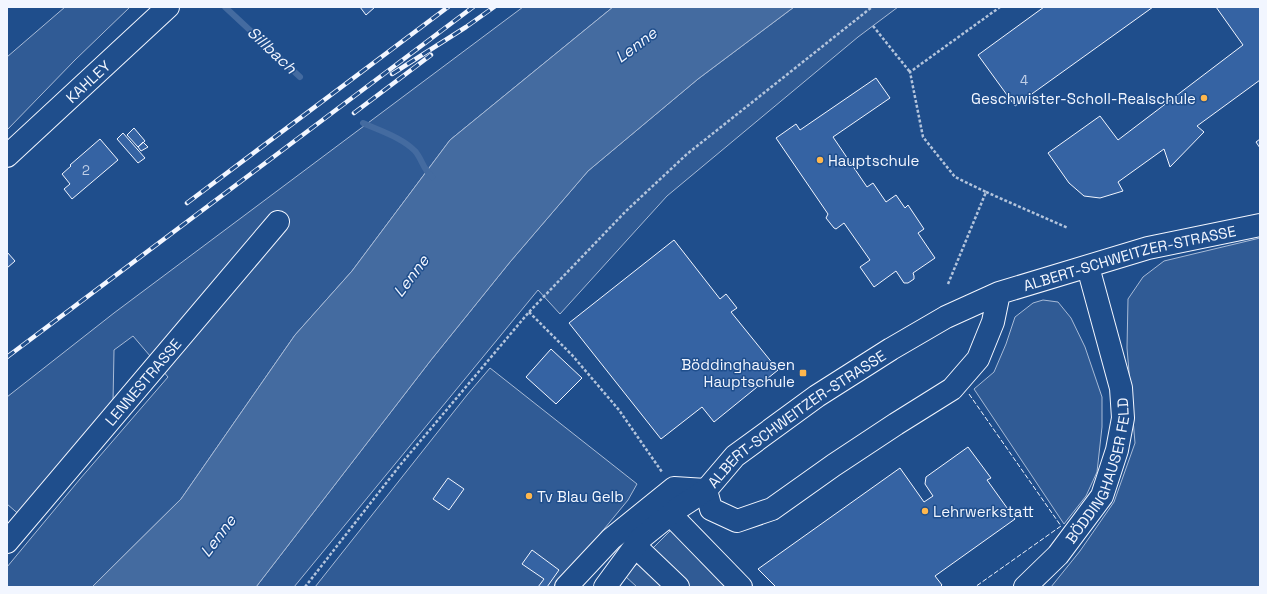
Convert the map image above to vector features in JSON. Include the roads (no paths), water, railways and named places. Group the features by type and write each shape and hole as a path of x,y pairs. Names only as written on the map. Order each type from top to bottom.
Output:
{"street":[{"name":"KAHLEY","path":"7,156 168,7"},
{"name":"LENNESTRASSE","path":"7,542 278,222"},
{"name":"ALBERT-SCHWEITZER-STRASSE","path":"999,293 993,322 978,359 952,389 840,460 772,509 737,521 711,509 706,490 735,456 817,396 891,349 940,321 999,293 1148,248 1260,225"},
{"name":"BÖDDINGHAUSER FELD","path":"1026,587 1058,555 1102,496 1117,450 1123,418 1120,388 1088,267"},
{"path":"566,587 611,539 674,488 706,490"},
{"path":"609,584 641,538 670,514 706,490"},
{"path":"670,514 740,587"},
{"path":"635,546 678,587"}],"water":[{"name":"Lenne","path":"613,7 794,7 698,79 588,171 510,262 431,360 256,587 92,587 181,499 295,335 352,271 450,140"}],"waterway":[{"name":"Sillbach","path":"225,7 300,77"},
{"name":"Sillbach","path":"363,123 397,138 409,146 415,151 432,177"}],"railway":[{"path":"187,203 448,7"},
{"path":"7,357 473,7"},
{"path":"392,74 466,27 494,7"},
{"path":"354,113 431,55"}],"place":[{"name":"Geschwister-Scholl-Realschule","path":"1204,98"},
{"name":"Hauptschule","path":"820,160"},
{"name":"Böddinghausen Hauptschule","path":"803,373"},
{"name":"Tv Blau Gelb","path":"529,496"},
{"name":"Lehrwerkstatt","path":"925,511"}]}
